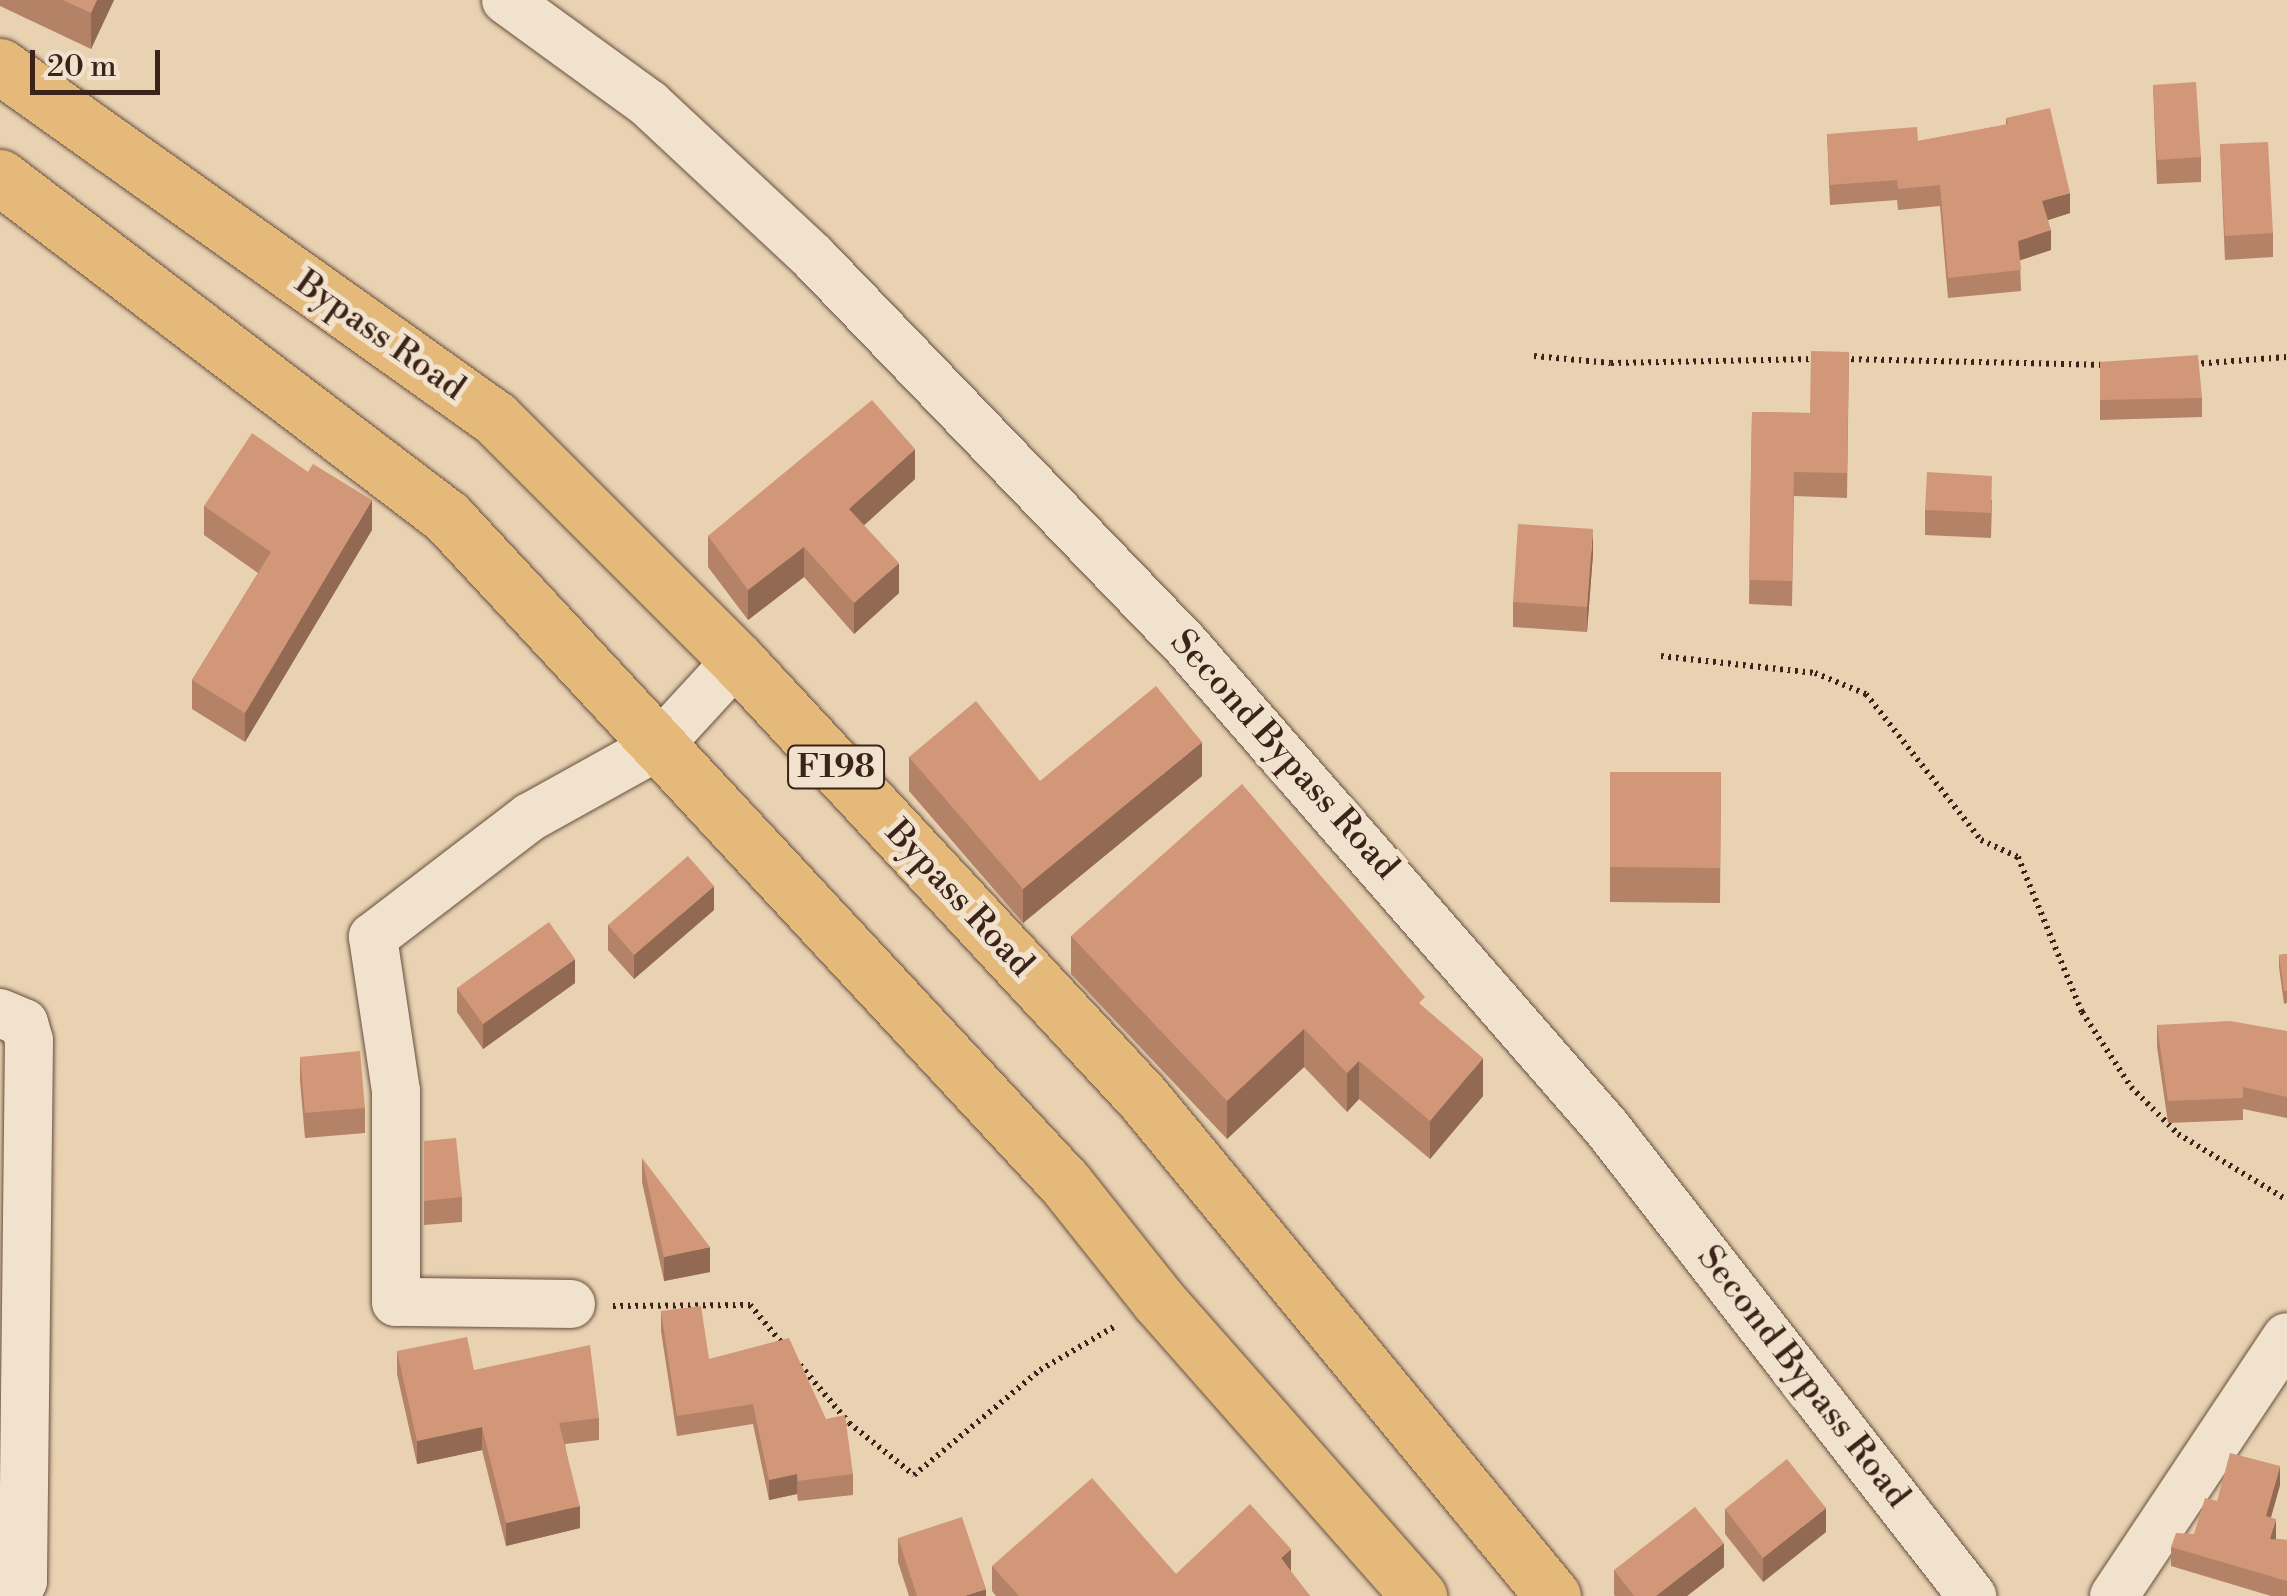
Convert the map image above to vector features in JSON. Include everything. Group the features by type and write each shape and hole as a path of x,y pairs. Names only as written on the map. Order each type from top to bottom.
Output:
{"main road":[{"name":"Bypass Road","path":"0,66 496,418 737,660 1143,1098 1553,1596"},
{"path":"0,177 446,517 1065,1184 1158,1300 1419,1596"}],"street":[{"name":"Second Bypass Road","path":"506,0 649,104 813,257 1186,644 1606,1128 1972,1596"},
{"path":"572,1304 396,1302 396,1091 372,937 530,817 658,746 737,660"},
{"path":"0,1014 24,1023 30,1040 23,1581 16,1596"},
{"path":"2140,1584 2287,1337"}],"path":[{"path":"1534,356 1611,362 1822,358"},
{"path":"2182,365 2287,357"},
{"path":"1840,358 2126,365"},
{"path":"1662,656 1815,673 1866,694 1981,840 2018,856 2082,1012 2131,1087 2178,1134 2287,1200"},
{"path":"572,1304 750,1305 849,1423 914,1475 1040,1370 1158,1300"}],"building":[{"path":"63,0 97,0 91,13"},
{"path":"2196,82 2201,157 2157,160 2153,85"},
{"path":"2050,108 2070,193 2042,201 2051,230 2018,241 2021,270 1948,278 1940,185 1898,189 1897,180 1830,185 1827,134 1917,127 1918,141 2008,124 2006,118"},
{"path":"2268,142 2273,233 2225,236 2220,144"},
{"path":"1811,351 1849,352 1847,473 1794,472 1792,581 1749,580 1752,412 1810,413"},
{"path":"2198,355 2202,398 2100,400 2100,362"},
{"path":"872,400 915,449 849,509 899,563 854,603 804,547 748,590 708,536"},
{"path":"252,433 308,472 313,464 372,500 245,713 192,680 271,552 204,506"},
{"path":"1927,472 1992,476 1991,513 1925,510"},
{"path":"1518,524 1593,529 1587,607 1513,602"},
{"path":"1156,686 1202,742 1023,889 909,757 976,701 1040,781"},
{"path":"1610,772 1721,772 1720,868 1610,867"},
{"path":"1242,784 1425,997 1419,1003 1483,1058 1430,1121 1359,1061 1347,1073 1304,1029 1227,1101 1071,936"},
{"path":"688,856 714,886 634,955 608,925"},
{"path":"549,922 575,959 483,1024 457,988"},
{"path":"2287,954 2287,991 2284,991 2279,955"},
{"path":"2230,1021 2287,1031 2287,1097 2243,1087 2243,1098 2168,1101 2157,1025"},
{"path":"360,1051 365,1108 305,1113 300,1057"},
{"path":"456,1138 462,1197 424,1201 424,1141"},
{"path":"642,1158 710,1247 664,1257"},
{"path":"701,1306 709,1359 789,1338 826,1419 845,1415 853,1474 798,1481 797,1474 769,1480 753,1404 677,1416 661,1311"},
{"path":"467,1337 474,1370 590,1345 599,1418 559,1423 580,1506 506,1523 482,1427 417,1441 397,1351"},
{"path":"2230,1453 2280,1466 2266,1516 2276,1519 2270,1539 2287,1540 2287,1581 2171,1547 2176,1533 2194,1534 2205,1498 2217,1501"},
{"path":"1787,1459 1826,1508 1763,1558 1725,1509"},
{"path":"1092,1478 1176,1574 1250,1504 1291,1549 1281,1558 1310,1596 1019,1596 992,1566"},
{"path":"1695,1507 1724,1543 1656,1596 1634,1596 1614,1570"},
{"path":"962,1517 986,1589 965,1596 917,1596 898,1538"}]}
